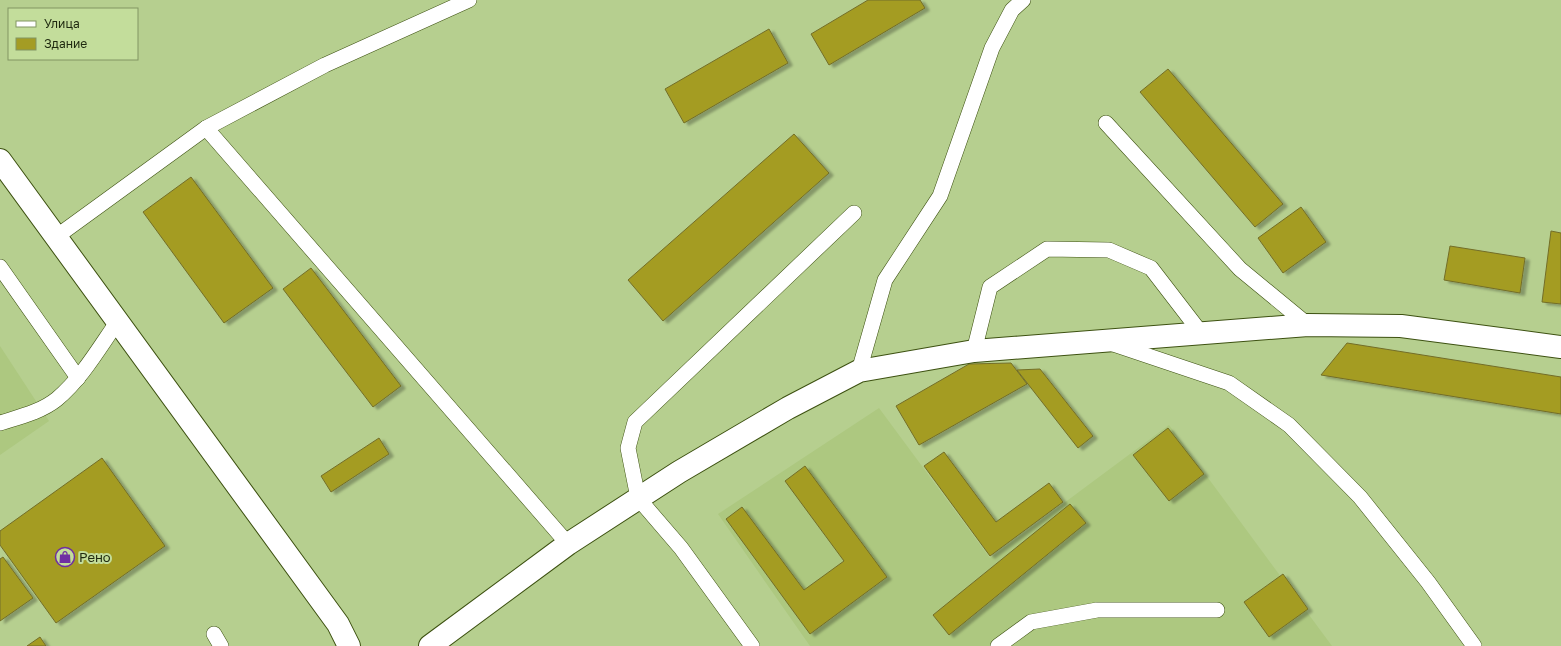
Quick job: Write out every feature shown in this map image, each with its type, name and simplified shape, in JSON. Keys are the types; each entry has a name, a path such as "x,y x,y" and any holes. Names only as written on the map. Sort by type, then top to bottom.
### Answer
{"street":[{"path":"0,160 338,624 349,646"},
{"path":"430,646 568,544 638,498 679,472 788,408 860,371 974,351 1308,325 1401,326 1561,348"}],"lane":[{"path":"56,237 206,128 325,66 469,0"},
{"path":"860,371 885,280 940,196 992,48 1012,10 1023,0"},
{"path":"1106,123 1240,269 1308,325"},
{"path":"206,128 568,544"},
{"path":"752,646 681,548 638,498 628,448 636,422 854,213"},
{"path":"974,351 990,287 1048,249 1109,250 1151,268 1201,333"},
{"path":"0,267 78,378"},
{"path":"0,423 40,409 56,400 78,378 118,321"},
{"path":"1104,341 1229,383 1289,425 1360,497 1428,582 1474,646"},
{"path":"998,646 1031,622 1097,610 1217,610"}],"shaded area":[{"path":"0,346 49,421 0,455"},
{"path":"879,408 990,558 1169,425 1332,646 810,646 718,514"}],"building":[{"path":"868,0 920,0 925,8 829,65 811,34"},
{"path":"769,29 788,63 684,123 665,89"},
{"path":"1168,69 1283,204 1255,227 1140,92"},
{"path":"794,134 829,173 663,321 628,280"},
{"path":"191,177 273,288 224,323 143,212"},
{"path":"1301,207 1326,242 1283,273 1258,238"},
{"path":"1551,231 1561,233 1561,304 1542,302"},
{"path":"1450,246 1525,258 1520,293 1444,280"},
{"path":"311,268 401,386 373,407 283,289"},
{"path":"1347,343 1561,377 1561,414 1321,375"},
{"path":"1011,363 1027,384 919,445 896,406 969,364"},
{"path":"1040,369 1093,436 1078,448 1017,370"},
{"path":"1168,428 1204,474 1169,501 1133,455"},
{"path":"379,438 389,454 331,492 321,476"},
{"path":"944,452 996,522 1049,483 1063,502 990,556 924,466"},
{"path":"102,458 165,546 56,623 0,545 0,531"},
{"path":"805,466 887,577 810,634 726,519 742,507 804,590 844,561 785,481"},
{"path":"1070,504 1086,523 949,635 933,615"},
{"path":"3,557 33,598 0,621 0,559"},
{"path":"1283,574 1308,609 1269,637 1244,602"},
{"path":"40,637 46,646 27,646"}],"place":[{"name":"Рено","path":"65,557"}]}
